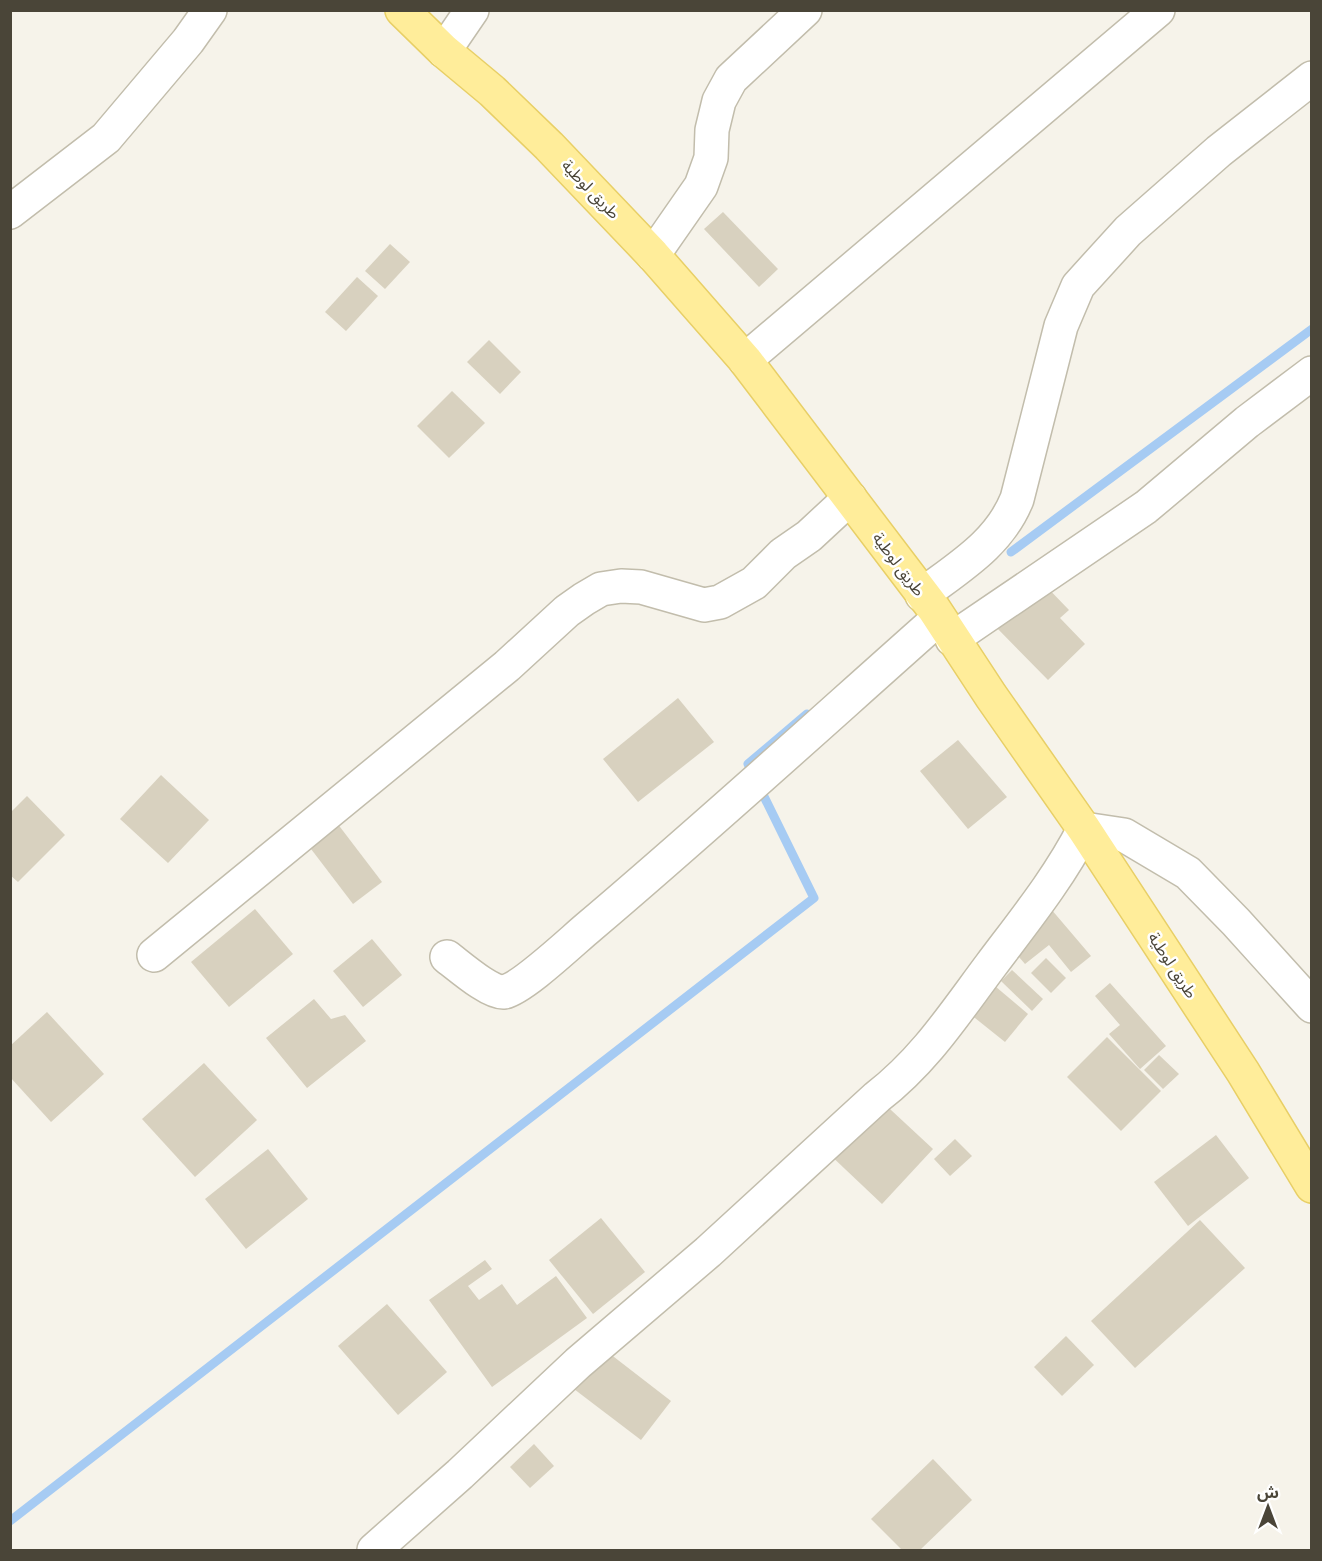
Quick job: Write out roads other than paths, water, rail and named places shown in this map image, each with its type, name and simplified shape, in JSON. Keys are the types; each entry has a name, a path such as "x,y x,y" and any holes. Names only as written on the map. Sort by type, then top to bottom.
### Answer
{"main road":[{"name":"طريق لوطية","path":"402,10 549,146 653,255 745,360 938,617 1084,829 1243,1072 1311,1186"}],"street":[{"path":"10,212 106,138 188,42 210,10"},
{"path":"444,51 472,10"},
{"path":"653,255 701,186 711,158 712,130 719,101 731,79 805,10"},
{"path":"745,360 1158,10"},
{"path":"447,957 491,990 501,993 511,990 605,913 938,617 1009,518 1017,500 1061,326 1078,286 1128,231 1219,151 1311,78"},
{"path":"938,617 1146,507 1247,422 1311,373"},
{"path":"154,955 507,666 567,611 584,599 601,590 621,586 640,587 704,605 720,602 754,583 783,554 809,536 850,498"},
{"path":"374,1551 578,1363 708,1252 877,1097 899,1080 934,1043 1068,860 1084,829 1124,835 1188,873 1236,922 1311,1006"}],"waterway":[{"path":"1011,552 1312,329"},
{"path":"10,1521 814,898 748,764 807,714"}]}
